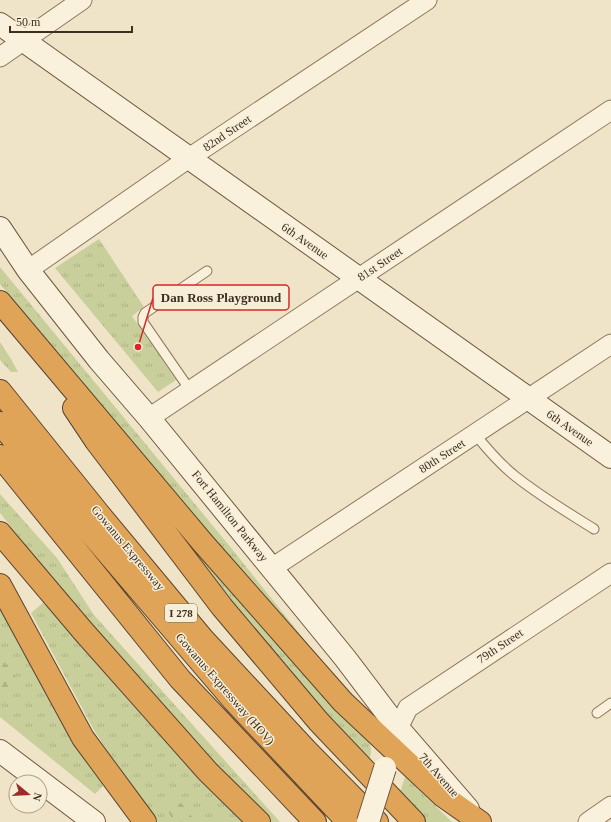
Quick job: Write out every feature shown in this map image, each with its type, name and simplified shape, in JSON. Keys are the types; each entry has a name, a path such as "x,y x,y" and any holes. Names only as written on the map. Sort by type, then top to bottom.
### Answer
{"highway":[{"path":"6,309 203,543 343,702 395,737 443,796 480,822"},
{"path":"6,309 96,441 222,607 319,722 414,822"},
{"name":"Gowanus Expressway","path":"0,391 94,508 203,639 307,751 378,822"},
{"name":"Gowanus Expressway (HOV)","path":"0,423 58,495 234,701 348,822"},
{"path":"0,456 180,679 315,822"},
{"path":"0,533 83,631 208,772 259,822"},
{"path":"0,585 84,738 146,822"}],"main road":[{"name":"6th Avenue","path":"0,24 611,457"},
{"name":"Fort Hamilton Parkway","path":"0,228 28,270 100,360 345,658 395,737"},
{"path":"368,822 395,737"},
{"path":"0,751 94,822"}],"street":[{"path":"0,57 82,0"},
{"name":"82nd Street","path":"28,270 189,158 428,0"},
{"name":"81st Street","path":"149,418 611,110"},
{"name":"80th Street","path":"272,568 611,344"},
{"name":"79th Street","path":"395,737 408,708 611,573"},
{"path":"588,822 611,806"}],"lane":[{"path":"190,390 144,322 143,317 145,313 207,271"},
{"path":"475,434 497,460 515,476 594,529"},
{"path":"597,712 611,703"}],"green space":[{"path":"99,239 144,307 132,316 176,380 158,392 55,268"},
{"path":"0,267 232,549 323,663 321,665 261,599 0,284"},
{"path":"0,342 18,372 11,372 0,360"},
{"path":"141,478 235,595 369,742 371,751 368,766 268,657 136,483"},
{"path":"0,494 57,558 94,615 280,822 270,822 219,771 62,591 0,513"},
{"path":"45,601 106,675 146,720 194,772 244,822 158,822 135,794 94,730 31,613"},
{"path":"0,604 103,786 95,794 0,717"},
{"path":"0,657 1,658 24,687 0,693"},
{"path":"405,777 452,822 421,822 398,798"},
{"path":"169,799 182,804 196,822 174,822 166,808"}],"place":[{"name":"Dan Ross Playground","path":"138,347"}]}
